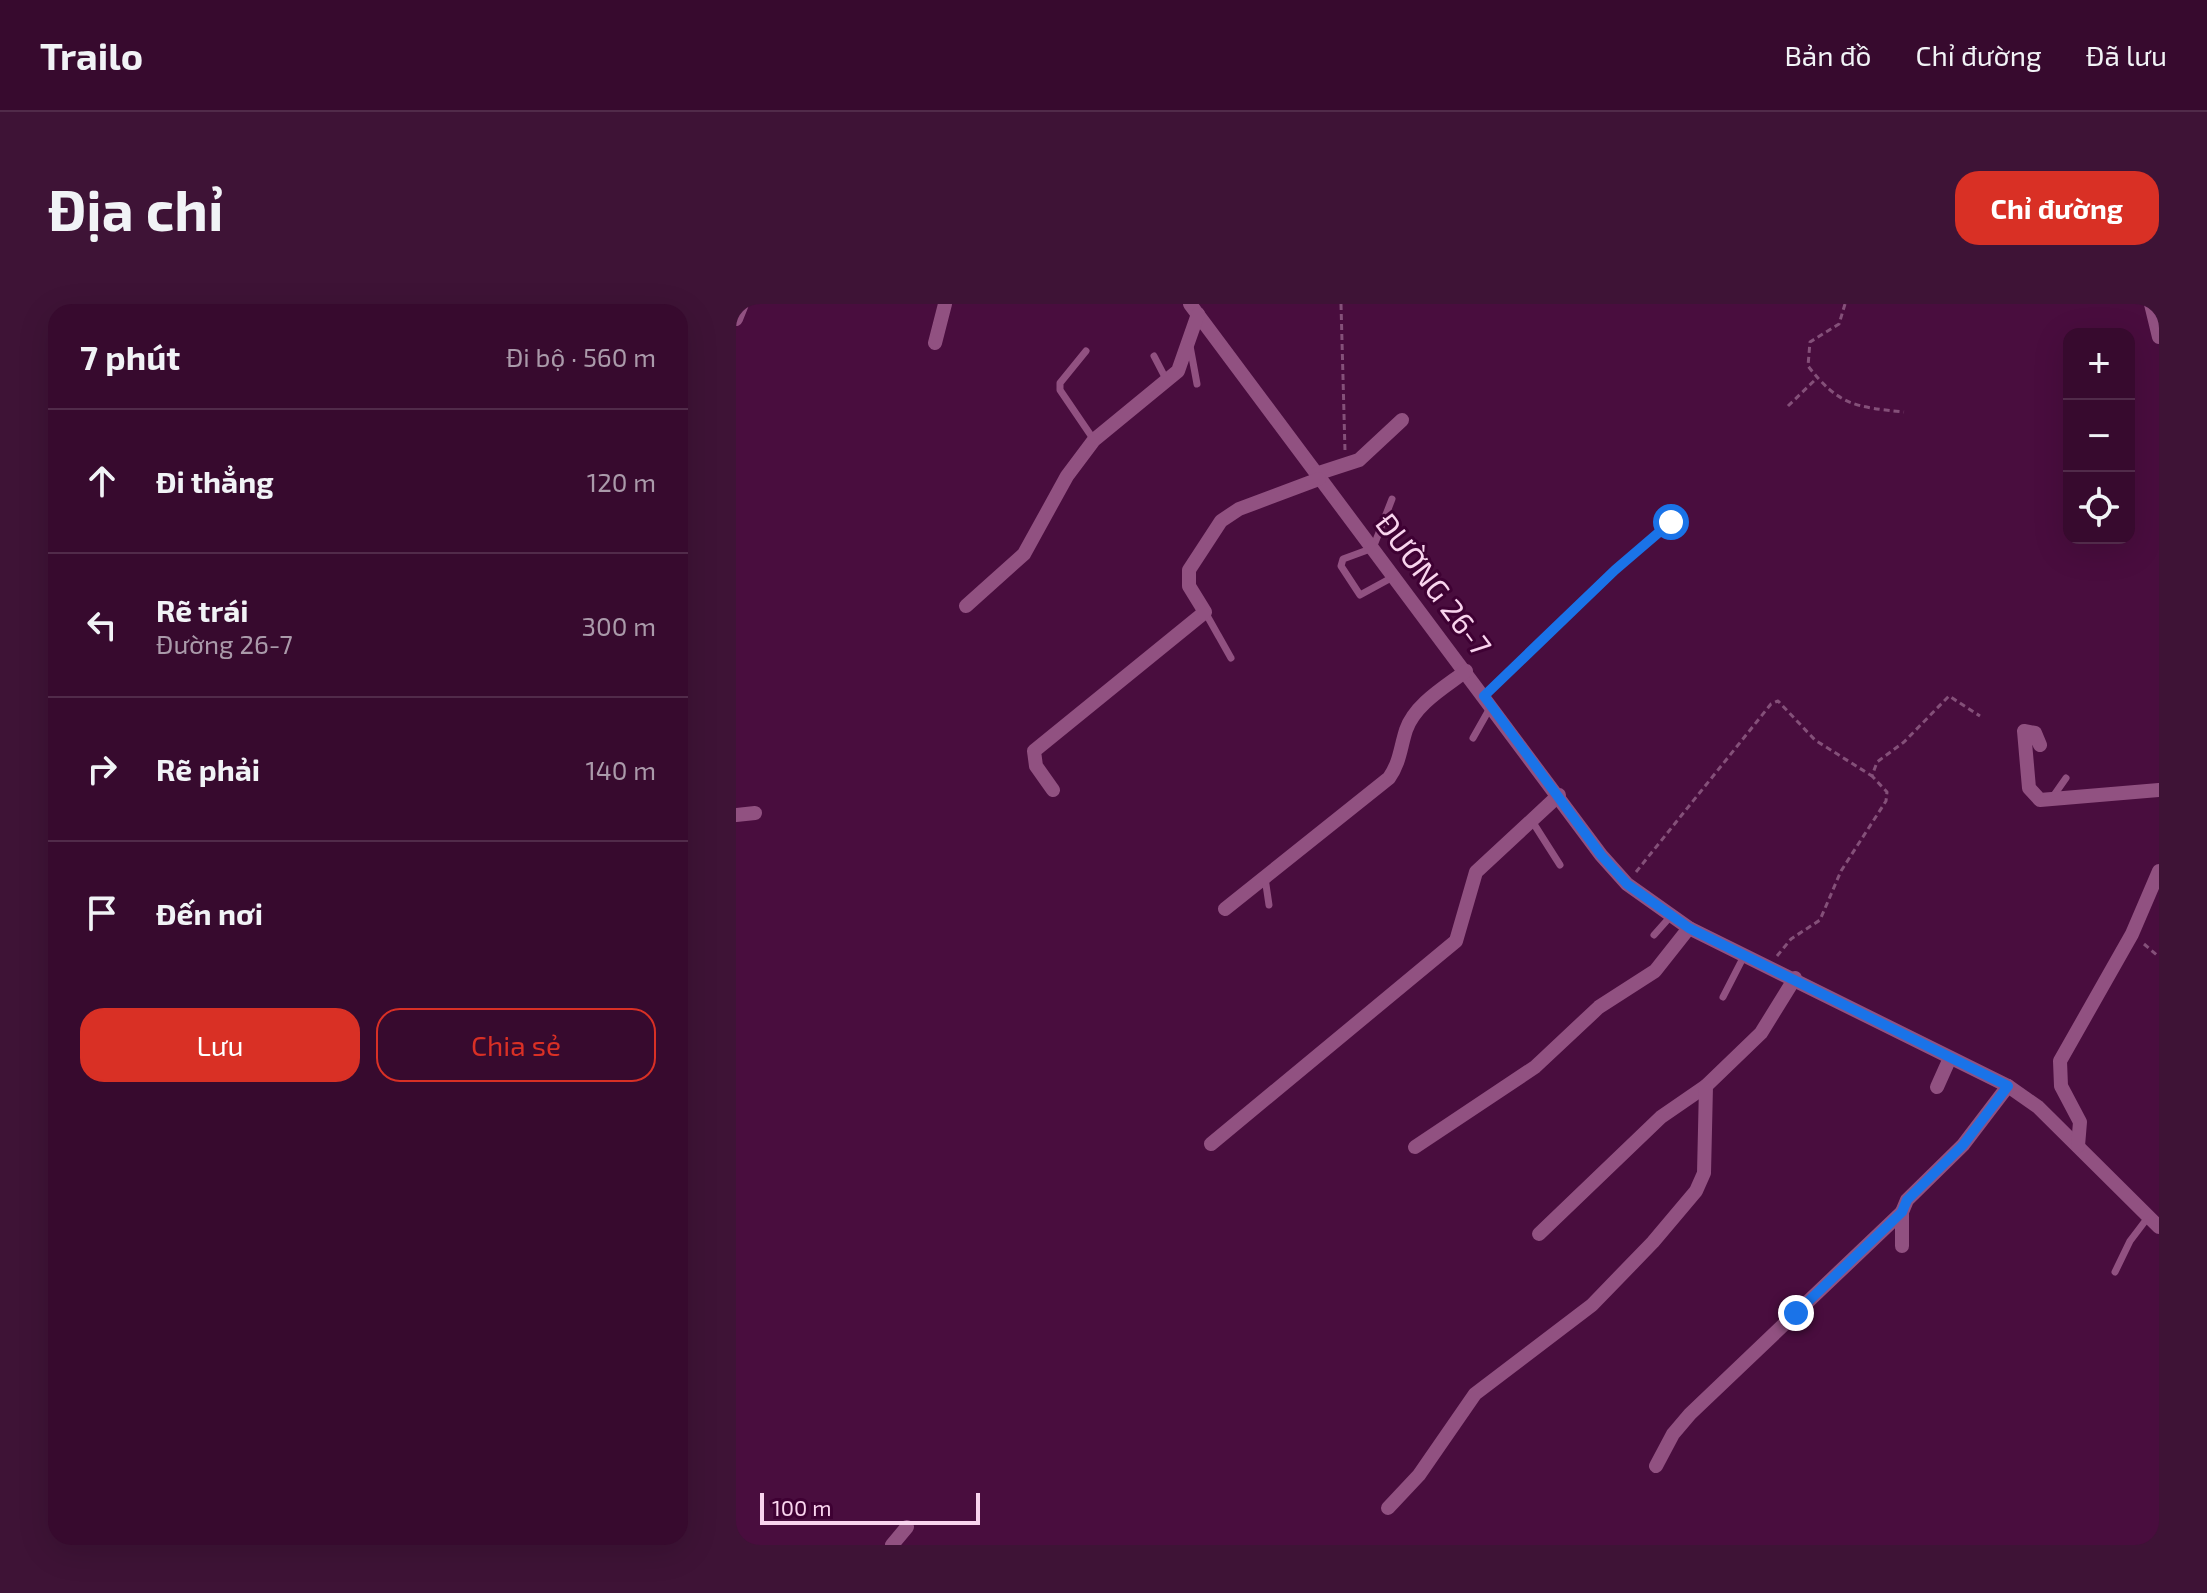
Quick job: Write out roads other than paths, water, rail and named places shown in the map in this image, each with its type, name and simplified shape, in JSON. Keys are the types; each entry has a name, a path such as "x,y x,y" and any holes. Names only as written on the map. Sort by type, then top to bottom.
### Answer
{"street":[{"path":"736,319 742,304"},
{"path":"935,343 945,304"},
{"path":"2151,304 2159,337"},
{"path":"966,606 1024,554 1067,476 1094,440 1168,383 1185,359 1194,309"},
{"name":"ĐƯỜNG 26-7","path":"1194,309 1601,855 1627,884 1689,928 2008,1086 2038,1107 2154,1222"},
{"path":"1053,790 1036,766 1034,751 1205,612 1189,586 1189,570 1221,521 1239,509 1346,466 1369,453 1402,420"},
{"path":"1225,909 1389,778 1399,764 1407,729 1415,715 1432,697 1466,671"},
{"path":"2040,745 2035,733 2024,731 2029,788 2034,797 2050,800 2159,790"},
{"path":"1211,1144 1456,941 1476,872 1559,795"},
{"path":"736,815 755,813"},
{"path":"2078,1146 2080,1122 2061,1086 2060,1061 2132,934 2159,871"},
{"path":"1415,1147 1535,1067 1599,1007 1655,971 1689,928"},
{"path":"1539,1234 1661,1117 1706,1086 1754,1042 1795,978"},
{"path":"1937,1087 1950,1058"},
{"path":"1388,1508 1419,1475 1475,1394 1592,1305 1653,1242 1696,1191 1704,1173 1706,1086"},
{"path":"1902,1246 1902,1212 1907,1200 1963,1145 2008,1086"},
{"path":"1656,1466 1673,1434 1690,1414 1902,1212"},
{"path":"892,1545 907,1527"}],"lane":[{"path":"1189,344 1197,384"},
{"path":"1086,351 1060,383 1060,390 1094,440"},
{"path":"1154,356 1168,383"},
{"path":"1392,499 1373,548 1343,559 1341,566 1360,595 1395,576"},
{"path":"1473,738 1488,702 1615,570 1671,522"},
{"path":"1205,612 1231,658"},
{"path":"2050,800 2066,778"},
{"path":"1531,820 1560,865"},
{"path":"1265,878 1269,905"},
{"path":"1654,935 1670,917"},
{"path":"1723,997 1745,954"},
{"path":"2115,1272 2130,1241 2154,1222"}]}
